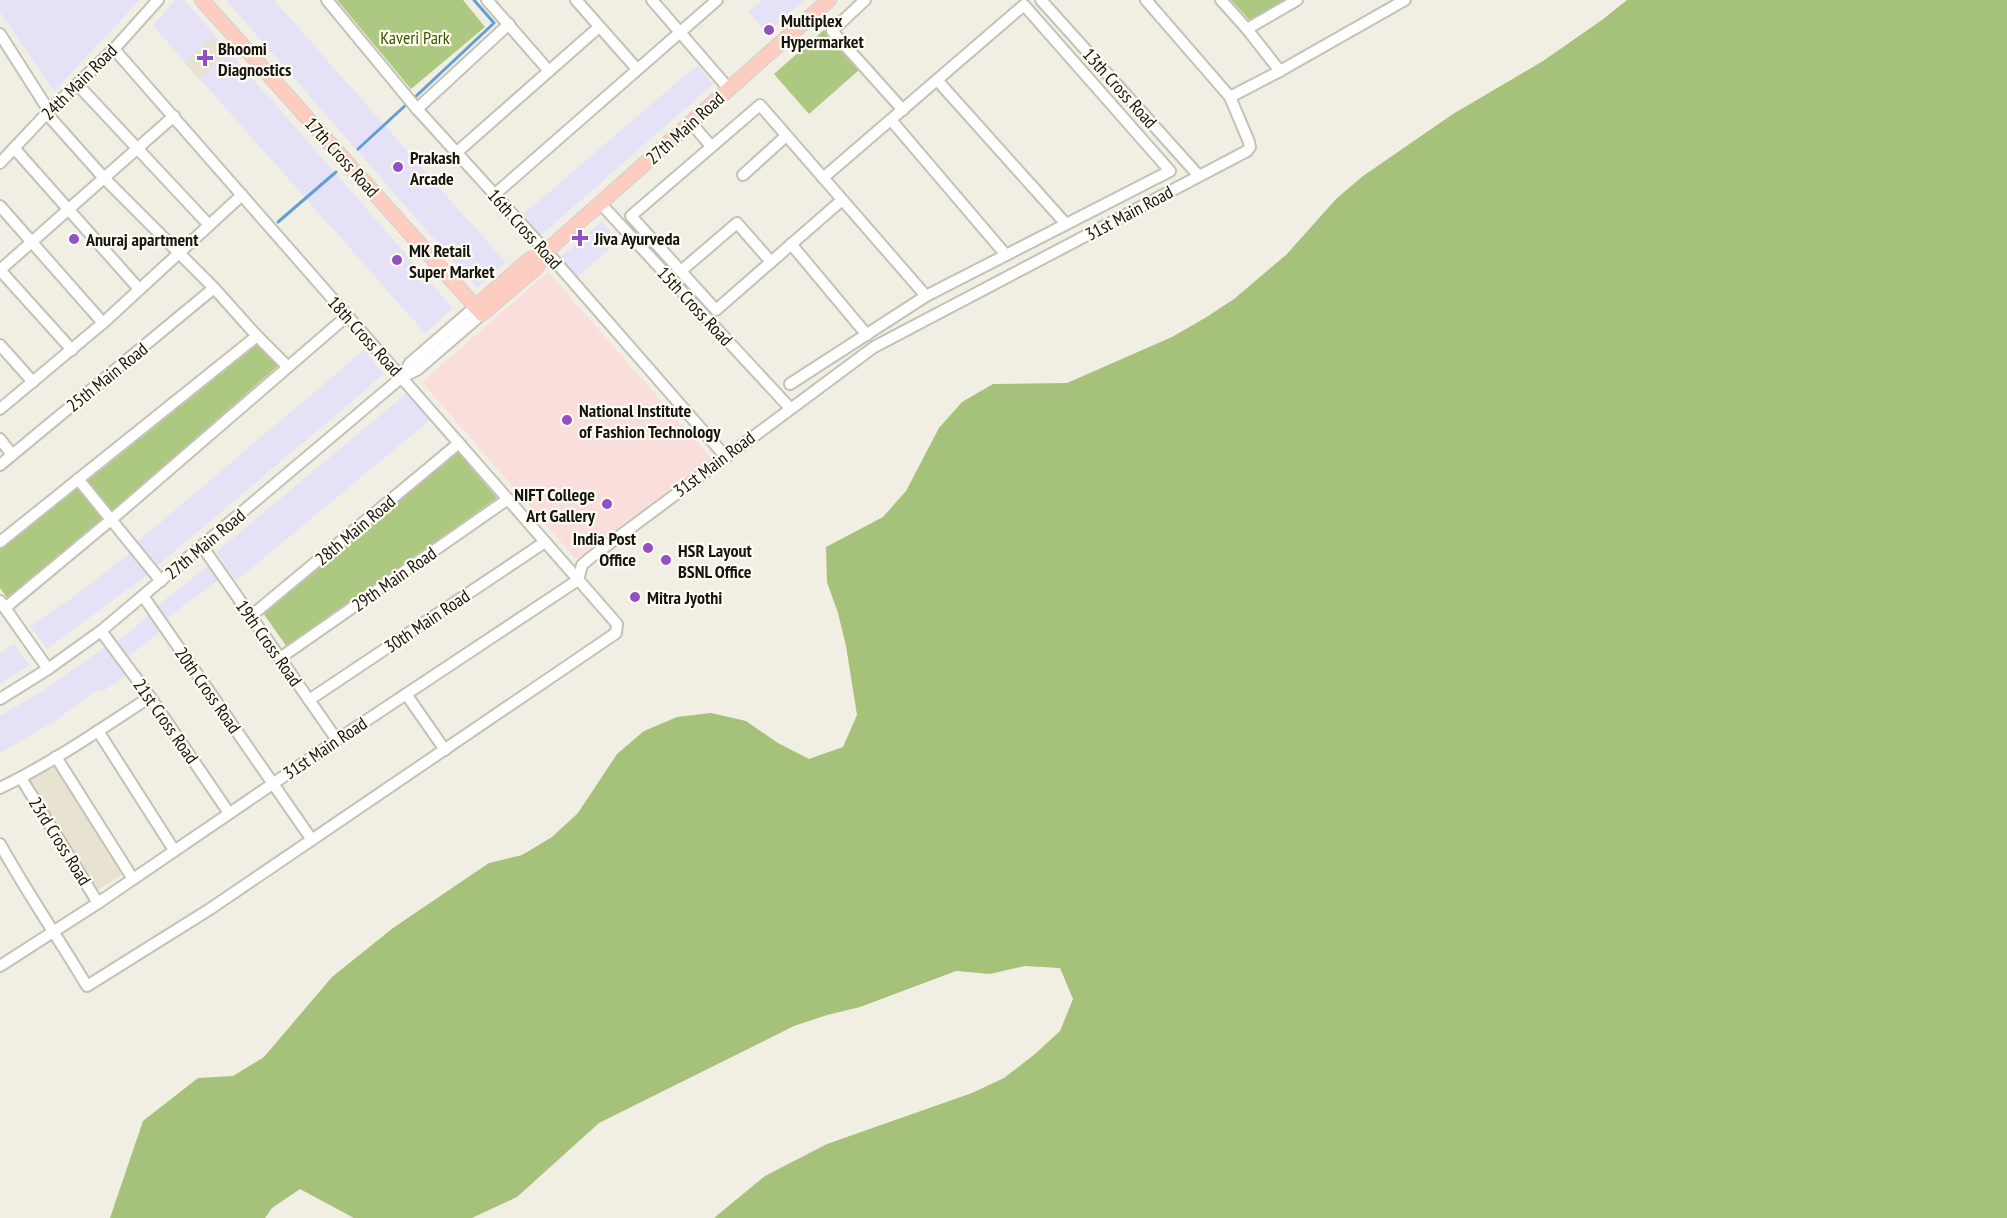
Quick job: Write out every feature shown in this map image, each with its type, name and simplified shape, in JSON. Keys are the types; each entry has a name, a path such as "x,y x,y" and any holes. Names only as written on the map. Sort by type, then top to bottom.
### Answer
{"main road":[{"name":"17th Cross Road","path":"202,0 478,311"},
{"name":"27th Main Road","path":"478,311 530,259 544,253 829,0"}],"street":[{"name":"24th Main Road","path":"1,160 114,49 158,0"},
{"name":"16th Cross Road","path":"327,0 413,104 725,456"},
{"path":"487,0 549,70"},
{"path":"576,0 637,69"},
{"path":"652,0 729,89"},
{"path":"494,195 717,0"},
{"path":"865,0 832,31 903,110"},
{"name":"13th Cross Road","path":"1041,0 1199,176"},
{"path":"1146,0 1230,97 1405,0"},
{"path":"1221,0 1280,71"},
{"path":"1247,29 1297,0"},
{"path":"790,384 926,296 1170,171 1025,2 823,178"},
{"path":"413,104 508,24"},
{"path":"456,153 599,27"},
{"path":"0,34 48,112 104,178 179,252 288,367"},
{"name":"18th Cross Road","path":"114,49 616,624 616,633 607,640 445,750"},
{"path":"937,80 1066,224"},
{"path":"77,84 209,225"},
{"name":"31st Main Road","path":"0,966 55,932 273,783 578,580 582,565 590,558 874,347 1247,151 1250,147 1230,97"},
{"path":"842,200 716,310 631,216 760,105 926,296"},
{"path":"72,350 0,270 174,116"},
{"path":"891,120 1006,255"},
{"path":"691,123 711,146"},
{"path":"743,175 786,136"},
{"path":"14,148 139,289"},
{"path":"0,409 103,323 242,195"},
{"name":"15th Cross Road","path":"600,203 790,408"},
{"path":"0,206 103,323"},
{"path":"681,271 737,223 771,262"},
{"path":"791,244 867,335"},
{"name":"25th Main Road","path":"0,465 214,288"},
{"name":"27th Main Road","path":"0,699 48,669 143,597 402,377 417,370 478,311"},
{"path":"48,669 2,605 112,519 347,316"},
{"path":"0,542 257,336"},
{"path":"0,345 33,382"},
{"path":"0,439 12,455"},
{"name":"28th Main Road","path":"251,616 459,443"},
{"path":"78,479 161,581"},
{"name":"29th Main Road","path":"280,658 508,499"},
{"name":"30th Main Road","path":"309,700 546,542"},
{"name":"19th Cross Road","path":"202,546 337,740"},
{"name":"20th Cross Road","path":"143,597 312,840"},
{"name":"21st Cross Road","path":"101,631 150,697 229,813"},
{"path":"0,844 87,986 210,909 445,750 406,694"},
{"path":"0,788 56,757 150,697"},
{"path":"98,731 174,850"},
{"path":"56,757 133,879"},
{"name":"23rd Cross Road","path":"21,778 98,903"}],"shaded area":[{"path":"0,0 140,0 54,91 0,12"},
{"path":"175,0 184,0 453,308 425,333 153,26"},
{"path":"226,0 274,0 506,263 477,288"},
{"path":"762,0 804,0 767,33 748,12"},
{"name":"Bhoomi Diagnostics","path":"212,38 226,55 199,79 184,62"},
{"path":"697,65 713,84 540,236 521,216"},
{"path":"602,221 619,241 575,279 558,260"},
{"name":"National Institute of Fashion Technology","path":"548,272 711,458 576,559 422,382"},
{"path":"364,350 384,374 156,567 136,543"},
{"path":"407,393 430,420 236,581 216,552"},
{"path":"131,552 147,575 47,649 30,626 76,595"},
{"path":"208,566 218,580 167,618 157,606"},
{"path":"149,615 160,631 127,658 116,643"},
{"path":"14,644 29,665 0,684 0,653"},
{"path":"105,647 126,675 102,692 99,689 55,721 0,753 0,716 41,692"},
{"path":"55,761 125,873 96,891 26,779"}],"green space":[{"name":"Kaveri Park","path":"337,0 463,0 485,27 411,89"},
{"path":"1231,0 1287,0 1250,21"},
{"path":"1627,0 2007,0 2007,1218 714,1218 765,1176 827,1144 972,1093 1004,1078 1035,1054 1060,1031 1073,999 1060,968 1025,966 990,974 956,971 860,1007 794,1026 599,1123 517,1197 472,1218 354,1218 300,1189 272,1208 265,1218 110,1218 143,1121 198,1078 233,1076 264,1057 332,977 393,928 489,863 522,855 552,837 578,813 617,754 644,731 677,717 711,713 746,721 778,743 809,759 843,747 857,715 846,646 827,582 826,547 883,517 906,491 939,428 962,402 993,384 1067,383 1172,337 1205,318 1234,299 1287,254 1336,199 1363,176 1453,114 1543,61"},
{"path":"824,30 859,70 809,114 774,74"},
{"path":"258,344 280,364 112,511 87,481"},
{"path":"458,452 497,498 287,647 263,613"},
{"path":"78,486 105,520 8,599 0,588 0,548"}],"waterway":[{"path":"413,99 494,23 474,0"},
{"path":"358,149 408,103"},
{"path":"278,222 336,172"}],"place":[{"name":"Multiplex Hypermarket","path":"769,30"},
{"name":"Bhoomi Diagnostics","path":"205,58"},
{"name":"Prakash Arcade","path":"398,167"},
{"name":"Jiva Ayurveda","path":"580,238"},
{"name":"Anuraj apartment","path":"74,239"},
{"name":"MK Retail Super Market","path":"397,260"},
{"name":"National Institute of Fashion Technology","path":"567,420"},
{"name":"NIFT College Art Gallery","path":"607,504"},
{"name":"India Post Office","path":"648,548"},
{"name":"HSR Layout BSNL Office","path":"666,560"},
{"name":"Mitra Jyothi","path":"635,597"}]}
